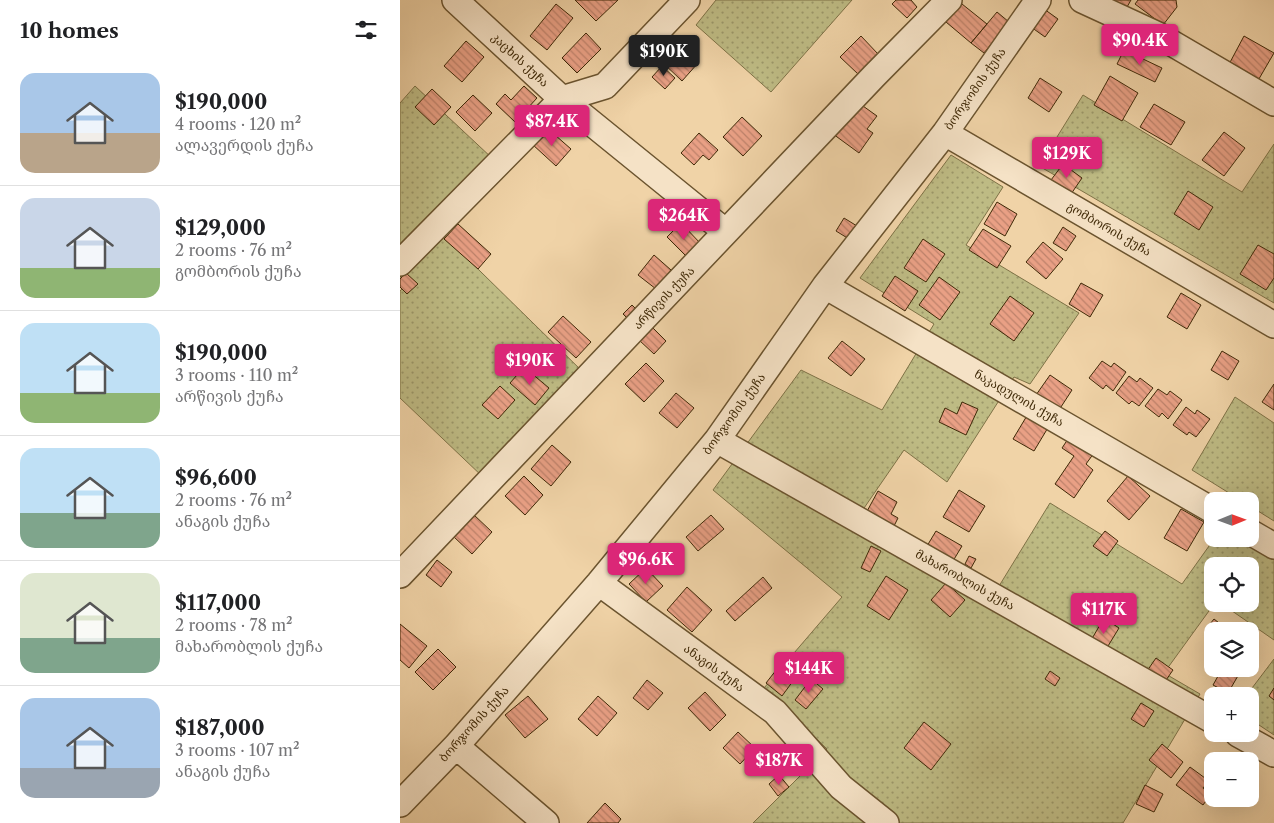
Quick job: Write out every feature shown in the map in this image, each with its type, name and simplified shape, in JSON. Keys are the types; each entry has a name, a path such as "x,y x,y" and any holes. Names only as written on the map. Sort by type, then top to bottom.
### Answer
{"street":[{"name":"კაცხის ქუჩა","path":"455,0 562,99 726,232"},
{"path":"400,263 562,99 605,86 687,0"},
{"name":"არწივის ქუჩა","path":"400,575 874,76 949,0"},
{"name":"ბორჯომის ქუჩა","path":"400,804 456,746 599,583 717,440 825,286 944,132 1038,0"},
{"path":"1082,0 1158,35 1274,104"},
{"name":"გომბორის ქუჩა","path":"944,132 1274,326"},
{"name":"ნაკადულის ქუჩა","path":"825,286 1204,505"},
{"name":"მახარობლის ქუჩა","path":"717,440 1204,715"},
{"path":"1259,537 1274,546"},
{"name":"ანაგის ქუჩა","path":"599,583 775,712 841,788 886,823"},
{"path":"1252,742 1274,754"},
{"path":"456,746 546,823"}],"shaded area":[{"path":"716,0 852,0 771,92 696,25"},
{"path":"415,86 493,159 429,221 584,373 484,478 400,398 400,291 406,285 400,279 400,103"},
{"path":"1083,95 1242,192 1274,144 1274,303 1039,166"},
{"path":"951,155 1003,187 966,245 1079,313 1030,384 1014,377 947,482 904,450 851,527 988,604 1050,503 1182,584 1208,548 1258,548 1274,557 1274,640 1259,630 1259,622 1248,622 1234,612 1259,612 1259,557 1204,557 1204,612 1208,612 1164,673 1200,694 1123,823 753,823 827,749 764,688 842,597 713,490 801,370 882,410 934,324 860,278"},
{"path":"1235,397 1274,423 1274,521 1259,512 1259,492 1227,492 1192,470"},
{"path":"1274,659 1274,735 1259,725 1259,687 1253,687"}],"building":[{"path":"575,0 618,0 596,21"},
{"path":"896,0 911,0 917,7 907,18 892,4"},
{"path":"957,0 987,24 971,43 940,17"},
{"path":"1098,0 1131,0 1123,14"},
{"path":"1138,0 1176,0 1177,7 1163,25 1135,4"},
{"path":"556,4 573,18 547,50 530,36"},
{"path":"1044,9 1058,19 1045,37 1031,27"},
{"path":"997,12 1009,22 984,53 971,43"},
{"path":"586,33 601,49 577,73 562,58"},
{"path":"861,36 878,54 858,74 840,57"},
{"path":"1244,36 1274,53 1256,84 1227,68"},
{"path":"466,41 484,57 462,82 444,66"},
{"path":"677,42 698,63 682,81 660,60"},
{"path":"1124,50 1162,68 1155,82 1117,64"},
{"path":"662,66 675,78 665,89 652,77"},
{"path":"1110,76 1138,93 1122,121 1094,105"},
{"path":"1040,78 1062,92 1049,112 1028,98"},
{"path":"524,86 537,98 515,122 496,104 505,94 511,100"},
{"path":"432,89 451,107 434,125 415,107"},
{"path":"473,95 492,113 475,131 456,112"},
{"path":"856,101 877,116 867,129 873,133 859,153 833,134"},
{"path":"1154,104 1185,122 1171,145 1140,127"},
{"path":"742,117 762,136 743,156 723,137"},
{"path":"547,128 571,149 556,166 532,144"},
{"path":"1224,132 1245,148 1224,176 1202,160"},
{"path":"699,133 718,150 709,160 703,155 694,165 681,153"},
{"path":"1063,164 1082,178 1071,194 1051,180"},
{"path":"1188,191 1213,207 1199,230 1174,214"},
{"path":"997,202 1017,214 1005,236 984,224"},
{"path":"844,218 857,226 849,239 836,231"},
{"path":"681,223 702,245 688,258 667,237"},
{"path":"458,224 491,254 478,269 444,239"},
{"path":"1063,227 1076,236 1066,251 1053,243"},
{"path":"983,229 1011,246 997,268 969,250"},
{"path":"923,239 945,254 926,282 904,268"},
{"path":"1043,242 1063,259 1046,279 1026,262"},
{"path":"1258,245 1274,254 1274,278 1266,290 1240,274"},
{"path":"654,255 671,270 656,289 638,275"},
{"path":"406,273 418,284 407,294 400,287 400,279"},
{"path":"895,276 918,291 905,311 882,296"},
{"path":"939,277 960,292 940,320 919,305"},
{"path":"1081,283 1103,295 1090,317 1069,304"},
{"path":"1181,293 1201,305 1187,329 1167,317"},
{"path":"1010,296 1034,313 1014,341 990,324"},
{"path":"632,305 642,315 633,324 623,314"},
{"path":"563,316 591,342 576,358 548,332"},
{"path":"652,327 666,341 654,354 639,340"},
{"path":"842,341 865,359 851,376 828,358"},
{"path":"1222,351 1239,361 1228,380 1211,370"},
{"path":"1102,361 1111,367 1114,363 1126,372 1113,391 1106,385 1103,389 1089,378"},
{"path":"646,363 664,381 644,402 625,384"},
{"path":"524,367 549,388 535,405 510,383"},
{"path":"1050,375 1072,390 1059,410 1036,395"},
{"path":"1129,376 1137,382 1140,378 1153,388 1139,406 1132,401 1129,404 1116,393"},
{"path":"1274,384 1274,410 1262,402"},
{"path":"500,386 515,400 498,419 482,405"},
{"path":"1158,389 1167,395 1170,391 1182,400 1168,419 1162,413 1159,417 1145,406"},
{"path":"676,393 694,408 677,428 659,413"},
{"path":"962,402 978,409 966,435 939,422 945,408 957,414"},
{"path":"1186,407 1195,414 1197,410 1210,419 1196,437 1189,432 1187,435 1173,425"},
{"path":"1028,414 1049,426 1034,451 1013,439"},
{"path":"1070,436 1094,453 1086,464 1093,470 1074,498 1055,484 1074,456 1062,448"},
{"path":"552,445 571,462 551,486 531,469"},
{"path":"524,476 543,495 525,515 505,496"},
{"path":"1128,476 1150,496 1129,520 1107,501"},
{"path":"959,490 985,506 969,532 943,517"},
{"path":"878,491 897,502 891,514 898,518 892,530 865,515"},
{"path":"1181,509 1204,522 1187,551 1164,538"},
{"path":"473,514 492,532 472,554 453,536"},
{"path":"711,515 724,529 698,551 686,537"},
{"path":"936,531 962,546 950,566 924,551"},
{"path":"1105,531 1118,541 1107,556 1093,546"},
{"path":"871,546 881,551 870,572 861,568"},
{"path":"969,556 976,559 971,568 965,564"},
{"path":"437,560 452,572 441,587 426,575"},
{"path":"646,568 663,586 646,602 629,584"},
{"path":"886,576 908,590 889,620 867,606"},
{"path":"763,577 772,588 735,621 726,611"},
{"path":"946,583 965,600 950,617 931,600"},
{"path":"687,587 712,610 692,632 667,610"},
{"path":"1104,618 1119,628 1105,651 1090,642"},
{"path":"400,624 427,646 409,668 400,660"},
{"path":"438,649 456,667 433,690 415,672"},
{"path":"1156,658 1173,670 1164,683 1147,671"},
{"path":"777,669 793,681 782,696 766,683"},
{"path":"1050,671 1060,678 1055,686 1045,679"},
{"path":"1218,677 1237,677 1231,687 1217,687 1213,685"},
{"path":"811,679 823,689 806,709 795,700"},
{"path":"647,680 663,693 648,710 633,698"},
{"path":"1274,688 1274,700 1269,696"},
{"path":"705,692 726,715 710,731 688,708"},
{"path":"528,696 548,719 525,738 505,715"},
{"path":"598,696 617,713 597,736 578,719"},
{"path":"1141,703 1154,711 1144,727 1131,719"},
{"path":"924,722 951,744 931,770 904,748"},
{"path":"738,732 755,748 740,764 723,748"},
{"path":"1162,744 1183,762 1171,778 1149,760"},
{"path":"1190,767 1204,777 1204,804 1203,805 1176,785"},
{"path":"779,775 789,787 778,796 769,784"},
{"path":"1145,785 1163,794 1154,812 1136,804"},
{"path":"605,803 621,819 618,823 587,823"}]}
